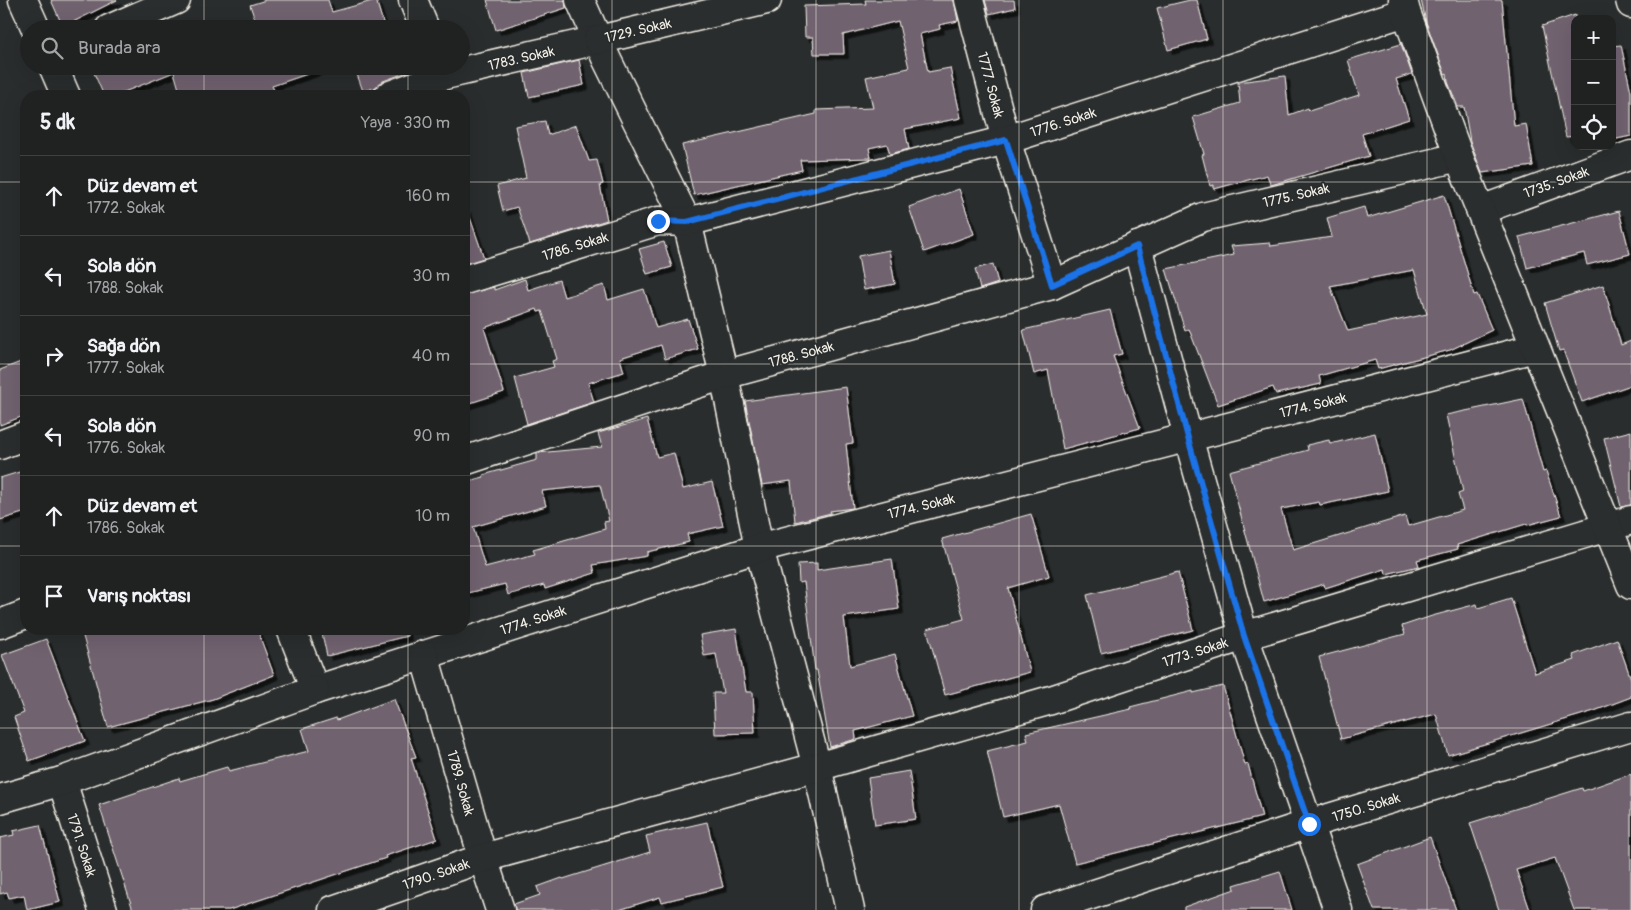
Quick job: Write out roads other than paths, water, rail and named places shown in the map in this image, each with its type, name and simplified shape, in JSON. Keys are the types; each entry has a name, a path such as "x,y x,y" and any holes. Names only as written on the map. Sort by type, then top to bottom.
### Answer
{"street":[{"path":"23,0 32,20"},
{"path":"130,20 176,0"},
{"path":"413,0 421,20"},
{"path":"580,0 687,222 724,375 758,548 817,767 850,910"},
{"name":"1729. Sokak","path":"598,40 767,0"},
{"name":"1777. Sokak","path":"968,0 1006,140 1052,285"},
{"path":"1630,0 1631,4"},
{"path":"1405,6 1460,157 1535,348 1619,524 1631,585"},
{"name":"1776. Sokak","path":"687,222 1006,140 1405,6"},
{"name":"1783. Sokak","path":"470,66 598,40"},
{"path":"57,75 63,90"},
{"name":"1783. Sokak","path":"401,90 434,75"},
{"name":"1735. Sokak","path":"1481,210 1631,155"},
{"name":"1775. Sokak","path":"1137,246 1204,217 1460,157"},
{"name":"1786. Sokak","path":"470,278 658,221 687,222"},
{"path":"1137,246 1188,438 1244,636 1338,910"},
{"name":"1788. Sokak","path":"470,459 724,375 1052,285 1137,246"},
{"name":"1774. Sokak","path":"0,799 62,781 315,690 758,548 1535,348"},
{"path":"0,445 20,437"},
{"name":"1773. Sokak","path":"483,858 817,767 1051,700 1244,636 1619,524"},
{"path":"0,624 20,616"},
{"path":"293,635 315,690"},
{"name":"1789. Sokak","path":"424,655 500,910"},
{"name":"1750. Sokak","path":"1046,910 1111,900 1309,824 1631,726"},
{"name":"1791. Sokak","path":"62,781 103,910"},
{"name":"1790. Sokak","path":"333,910 483,858"}]}
